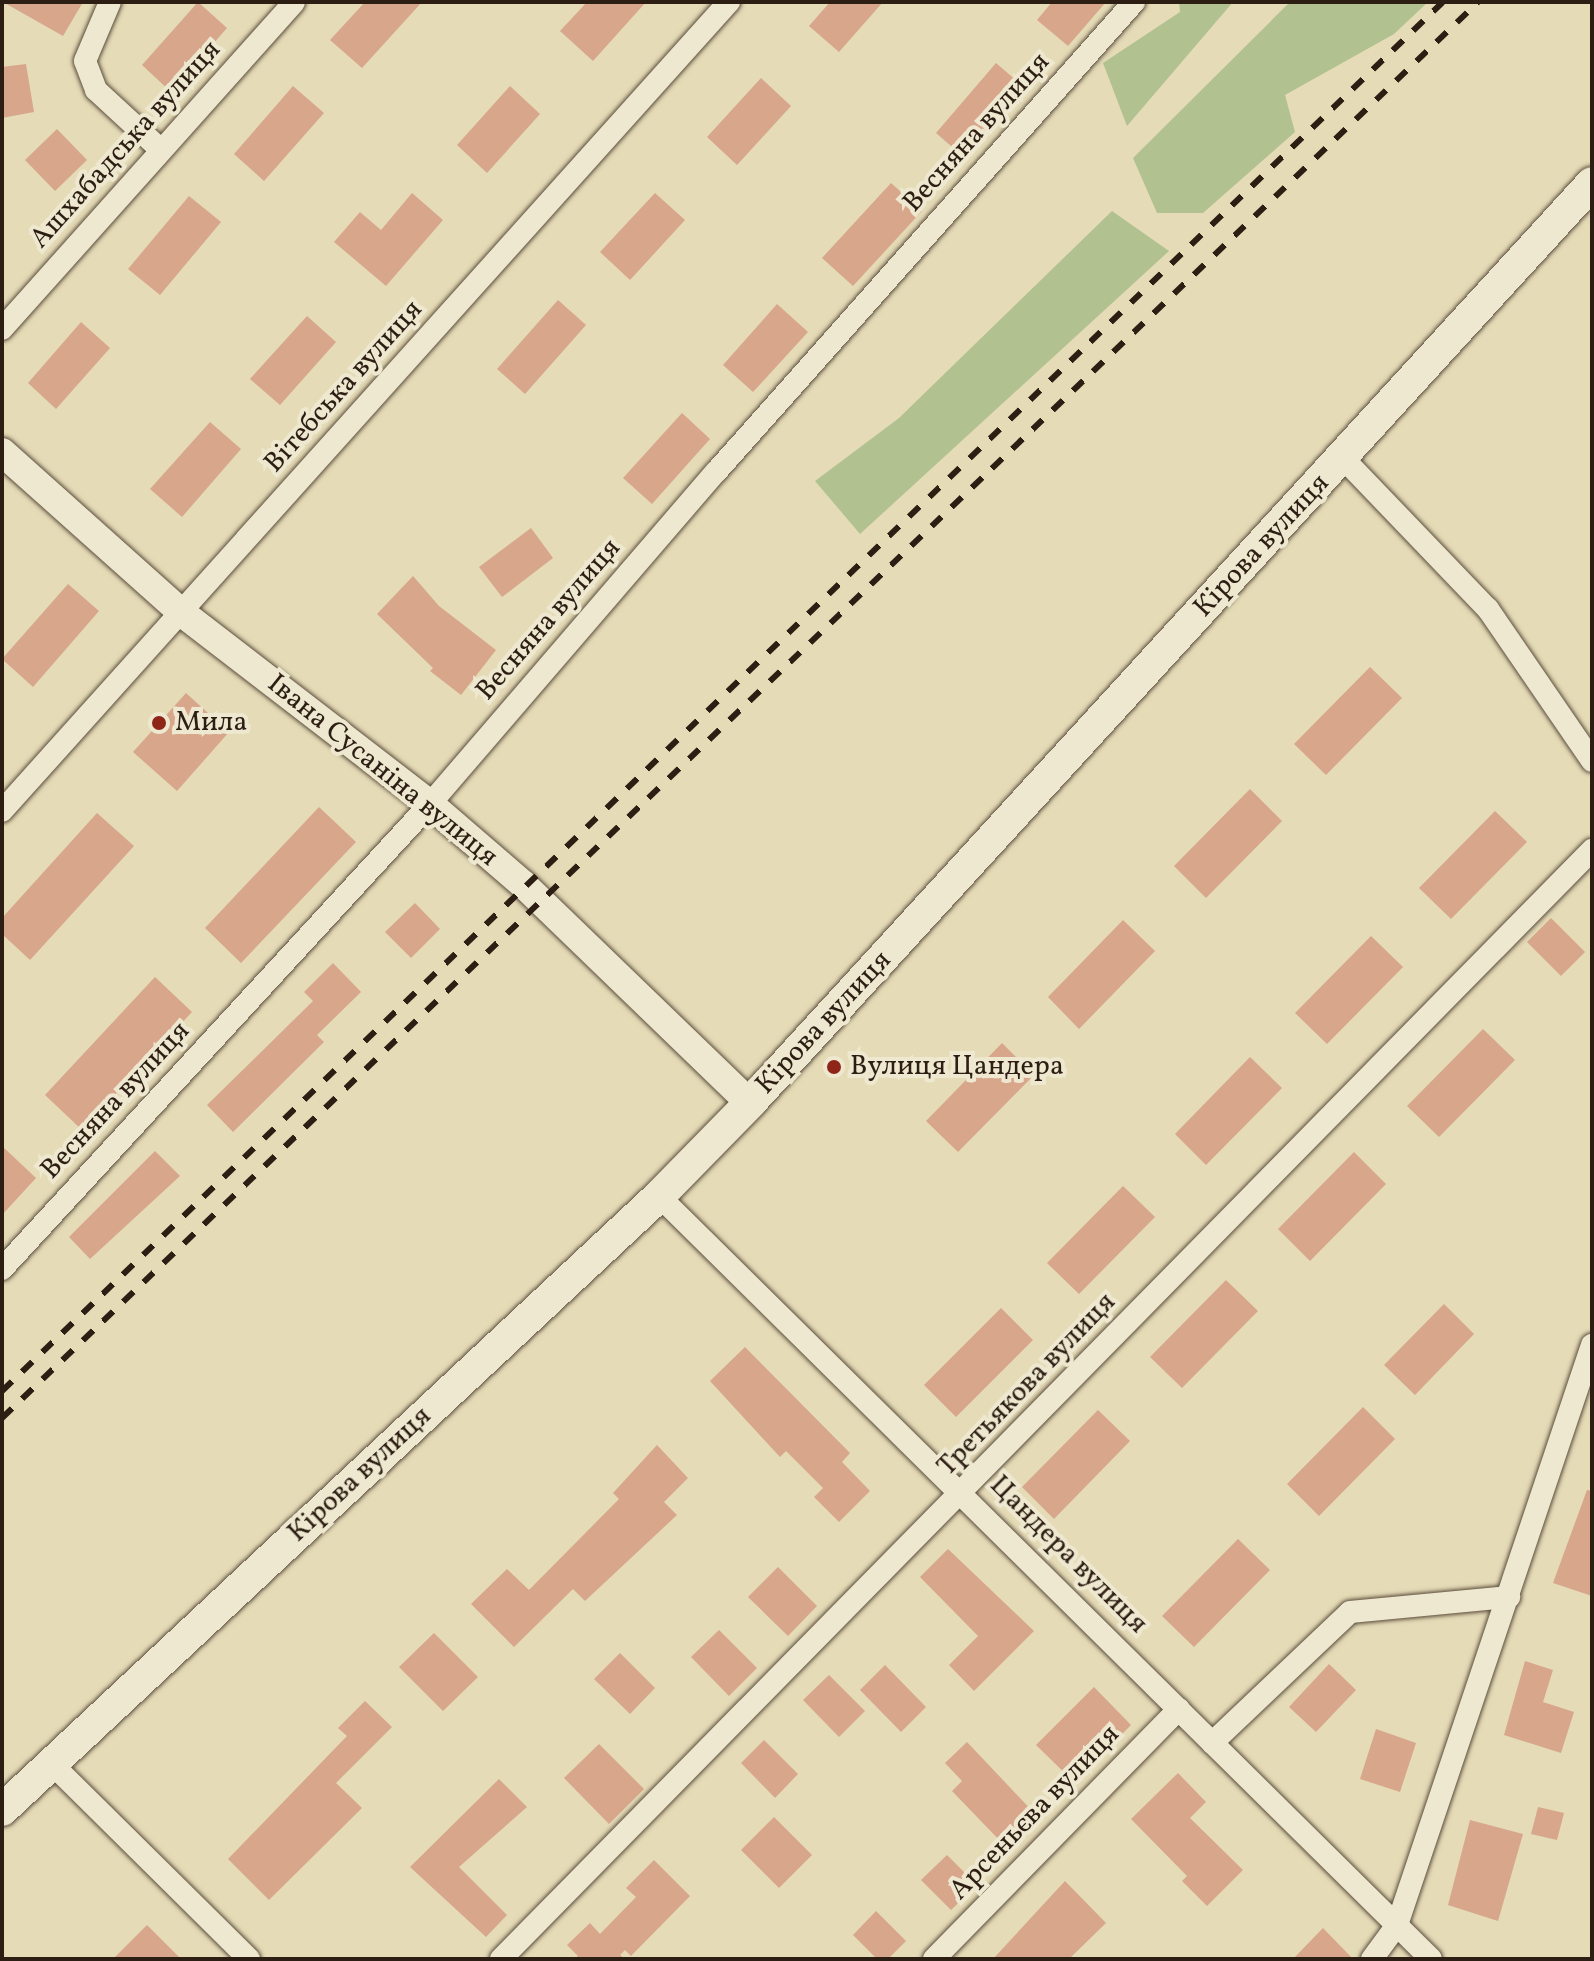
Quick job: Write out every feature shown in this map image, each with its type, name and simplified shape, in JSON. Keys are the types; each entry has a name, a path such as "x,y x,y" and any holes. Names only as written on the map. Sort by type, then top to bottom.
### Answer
{"main road":[{"name":"Кірова вулиця","path":"2,1810 659,1196 750,1103 1592,183"}],"street":[{"path":"110,2 85,61 96,90 161,150"},
{"name":"Ашхабадська вулиця","path":"2,329 294,2"},
{"name":"Вітебська вулиця","path":"2,811 729,2"},
{"name":"Весняна вулиця","path":"2,1269 430,804 716,472 1134,2"},
{"name":"Івана Сусаніна вулиця","path":"2,452 182,613 430,804 524,885 750,1103"},
{"path":"1343,458 1488,609 1592,761"},
{"name":"Третьякова вулиця","path":"501,1959 1592,850"},
{"name":"Цандера вулиця","path":"659,1196 963,1492 1431,1959"},
{"path":"1372,1959 1397,1925 1592,1345"},
{"path":"1212,1743 1350,1612 1509,1597"},
{"name":"Арсеньєва вулиця","path":"934,1959 1179,1709"},
{"path":"52,1764 249,1959"}],"green space":[{"path":"1179,2 1233,2 1127,126 1103,63 1180,12"},
{"path":"1290,2 1428,2 1394,34 1285,95 1295,132 1203,213 1157,213 1133,158"},
{"path":"1112,211 1169,251 860,534 815,481 899,418"}],"building":[{"path":"3,2 83,2 63,36"},
{"path":"198,2 227,28 171,92 142,65"},
{"path":"365,2 422,2 362,68 330,40"},
{"path":"587,2 646,2 593,61 560,31"},
{"path":"830,2 883,2 839,52 809,26"},
{"path":"1052,2 1106,2 1068,46 1037,20"},
{"path":"996,63 1026,89 966,159 936,133"},
{"path":"26,64 34,112 2,118 2,67"},
{"path":"761,78 791,106 737,165 707,137"},
{"path":"293,86 324,113 264,181 234,154"},
{"path":"510,86 540,114 487,173 457,145"},
{"path":"57,129 87,160 55,191 25,160"},
{"path":"891,183 922,211 853,286 822,258"},
{"path":"412,193 443,220 386,286 334,242 360,212 381,230"},
{"path":"655,193 685,220 630,280 600,252"},
{"path":"189,196 221,222 160,295 128,269"},
{"path":"558,300 586,325 525,394 497,369"},
{"path":"777,304 808,332 753,392 723,365"},
{"path":"307,316 336,342 280,405 250,379"},
{"path":"81,322 110,348 56,409 28,383"},
{"path":"682,413 710,439 652,504 623,478"},
{"path":"210,422 241,449 182,517 150,489"},
{"path":"531,528 553,558 502,597 479,567"},
{"path":"413,576 439,606 496,650 461,695 430,671 433,668 377,614"},
{"path":"68,584 99,611 33,687 2,659"},
{"path":"1370,667 1402,698 1326,775 1294,744"},
{"path":"186,693 229,732 177,791 133,752"},
{"path":"1250,789 1282,821 1206,898 1174,866"},
{"path":"319,807 356,842 241,963 205,928"},
{"path":"1495,811 1527,842 1451,919 1419,888"},
{"path":"97,813 134,846 30,960 2,934 2,918"},
{"path":"415,903 440,929 411,958 385,932"},
{"path":"1551,918 1585,952 1561,976 1527,942"},
{"path":"1123,920 1155,951 1079,1029 1048,997"},
{"path":"1371,936 1403,967 1327,1044 1295,1013"},
{"path":"333,963 361,992 317,1035 324,1042 233,1132 207,1105 313,1001 304,992"},
{"path":"155,977 192,1012 82,1130 45,1095"},
{"path":"1483,1029 1515,1060 1439,1137 1407,1106"},
{"path":"1002,1043 1034,1075 958,1152 926,1121"},
{"path":"1250,1057 1282,1088 1206,1165 1175,1134"},
{"path":"2,1146 36,1178 2,1215"},
{"path":"155,1151 180,1176 90,1259 69,1237"},
{"path":"1354,1152 1386,1184 1310,1261 1278,1229"},
{"path":"1123,1186 1155,1217 1079,1294 1047,1263"},
{"path":"1226,1280 1258,1311 1182,1388 1150,1357"},
{"path":"1444,1304 1474,1334 1415,1395 1384,1365"},
{"path":"1001,1308 1033,1340 956,1417 924,1385"},
{"path":"745,1347 850,1453 842,1462 870,1491 839,1522 814,1497 823,1488 786,1451 780,1457 710,1381"},
{"path":"1363,1407 1395,1439 1319,1516 1287,1484"},
{"path":"1098,1410 1130,1441 1054,1519 1022,1487"},
{"path":"657,1445 688,1478 664,1502 677,1515 585,1601 573,1589 514,1647 471,1604 507,1569 529,1590 619,1499 613,1493"},
{"path":"1587,1490 1592,1491 1592,1596 1553,1583"},
{"path":"1238,1539 1270,1570 1194,1647 1162,1616"},
{"path":"948,1549 1034,1631 974,1691 949,1665 978,1636 920,1577"},
{"path":"778,1567 817,1606 788,1636 748,1597"},
{"path":"719,1630 757,1668 729,1696 691,1657"},
{"path":"434,1633 478,1677 443,1711 399,1667"},
{"path":"620,1653 655,1688 630,1714 594,1679"},
{"path":"1525,1661 1553,1670 1543,1702 1574,1712 1561,1753 1504,1735"},
{"path":"1329,1664 1356,1690 1316,1732 1289,1707"},
{"path":"885,1665 926,1707 901,1732 860,1690"},
{"path":"829,1675 865,1711 839,1737 803,1700"},
{"path":"1094,1687 1131,1725 1074,1782 1036,1745"},
{"path":"365,1701 392,1727 336,1783 362,1808 269,1900 228,1859 347,1736 338,1728"},
{"path":"1376,1729 1416,1743 1400,1792 1360,1779"},
{"path":"764,1740 798,1774 775,1798 741,1763"},
{"path":"967,1742 1037,1816 1005,1846 952,1791 962,1781 945,1763"},
{"path":"599,1744 644,1789 609,1824 564,1778"},
{"path":"1178,1773 1206,1802 1190,1818 1243,1870 1207,1906 1182,1881 1187,1876 1131,1819"},
{"path":"499,1779 527,1807 459,1867 507,1915 486,1937 410,1867"},
{"path":"1538,1807 1564,1813 1557,1840 1531,1834"},
{"path":"774,1817 812,1855 779,1888 741,1850"},
{"path":"1470,1820 1523,1834 1498,1921 1448,1905"},
{"path":"947,1855 977,1885 951,1910 921,1880"},
{"path":"654,1860 690,1896 631,1956 625,1950 620,1955 625,1959 574,1959 578,1956 567,1945 590,1923 600,1934 636,1897 626,1888"},
{"path":"1065,1881 1106,1923 1069,1959 993,1959"},
{"path":"876,1911 906,1941 888,1959 877,1959 853,1935"},
{"path":"147,1925 181,1959 113,1959"},
{"path":"1323,1928 1353,1959 1293,1959"}],"railway":[{"path":"2,1391 1443,2"},
{"path":"2,1418 1478,2"}],"place":[{"name":"Мила","path":"159,723"},
{"name":"Вулиця Цандера","path":"834,1067"}]}
